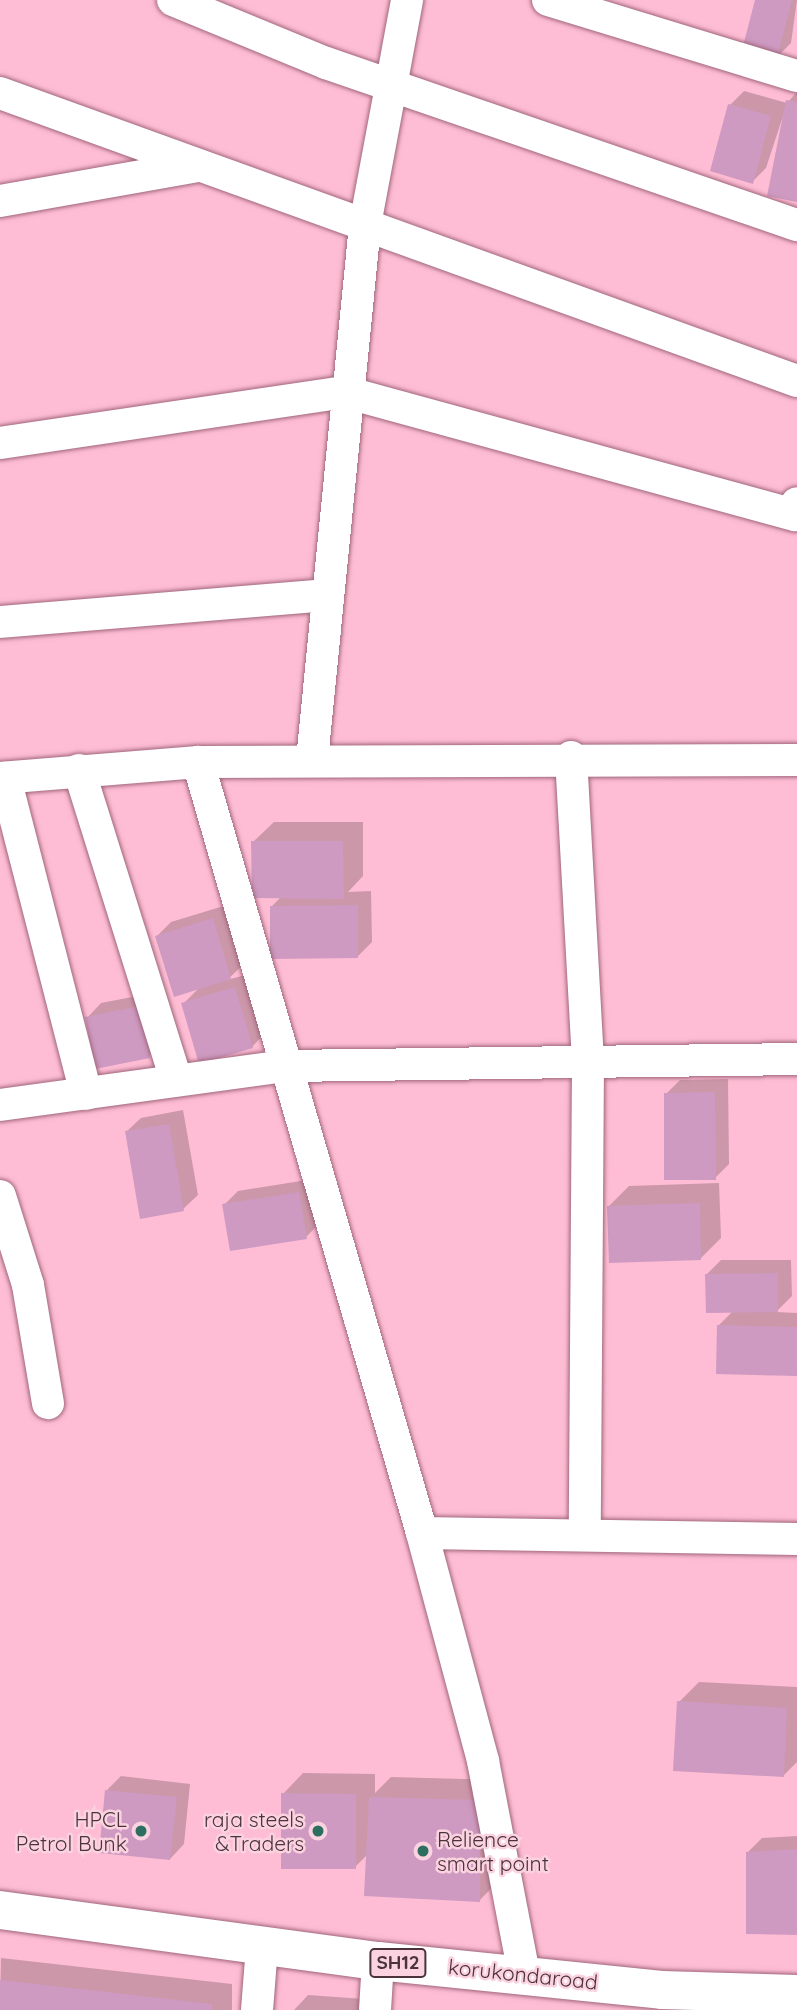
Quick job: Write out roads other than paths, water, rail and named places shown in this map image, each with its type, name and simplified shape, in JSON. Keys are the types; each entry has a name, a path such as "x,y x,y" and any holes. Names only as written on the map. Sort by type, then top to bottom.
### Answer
{"main road":[{"name":"korukondaroad","path":"0,1910 378,1961 524,1973 661,2000 797,1994"}],"street":[{"path":"173,0 392,86 797,225"},
{"path":"312,760 345,392 365,225 407,0"},
{"path":"548,0 797,76"},
{"path":"0,93 797,381"},
{"path":"0,201 200,165"},
{"path":"0,443 345,392 795,515 797,503"},
{"path":"0,622 327,595"},
{"path":"571,757 588,1064 585,1535"},
{"path":"86,1094 2,778 198,762 571,757 797,760"},
{"path":"198,762 422,1533 483,1761 524,1973"},
{"path":"79,770 177,1080"},
{"path":"0,1105 286,1066 588,1064 797,1059"},
{"path":"0,1196 29,1285 48,1403"},
{"path":"422,1533 797,1539"},
{"path":"257,2010 262,1946"},
{"path":"375,2010 378,1961"}],"place":[{"name":"HPCL Petrol Bunk","path":"141,1831"},
{"name":"raja steels &Traders","path":"318,1831"},
{"name":"Relience smart point","path":"423,1851"}]}
